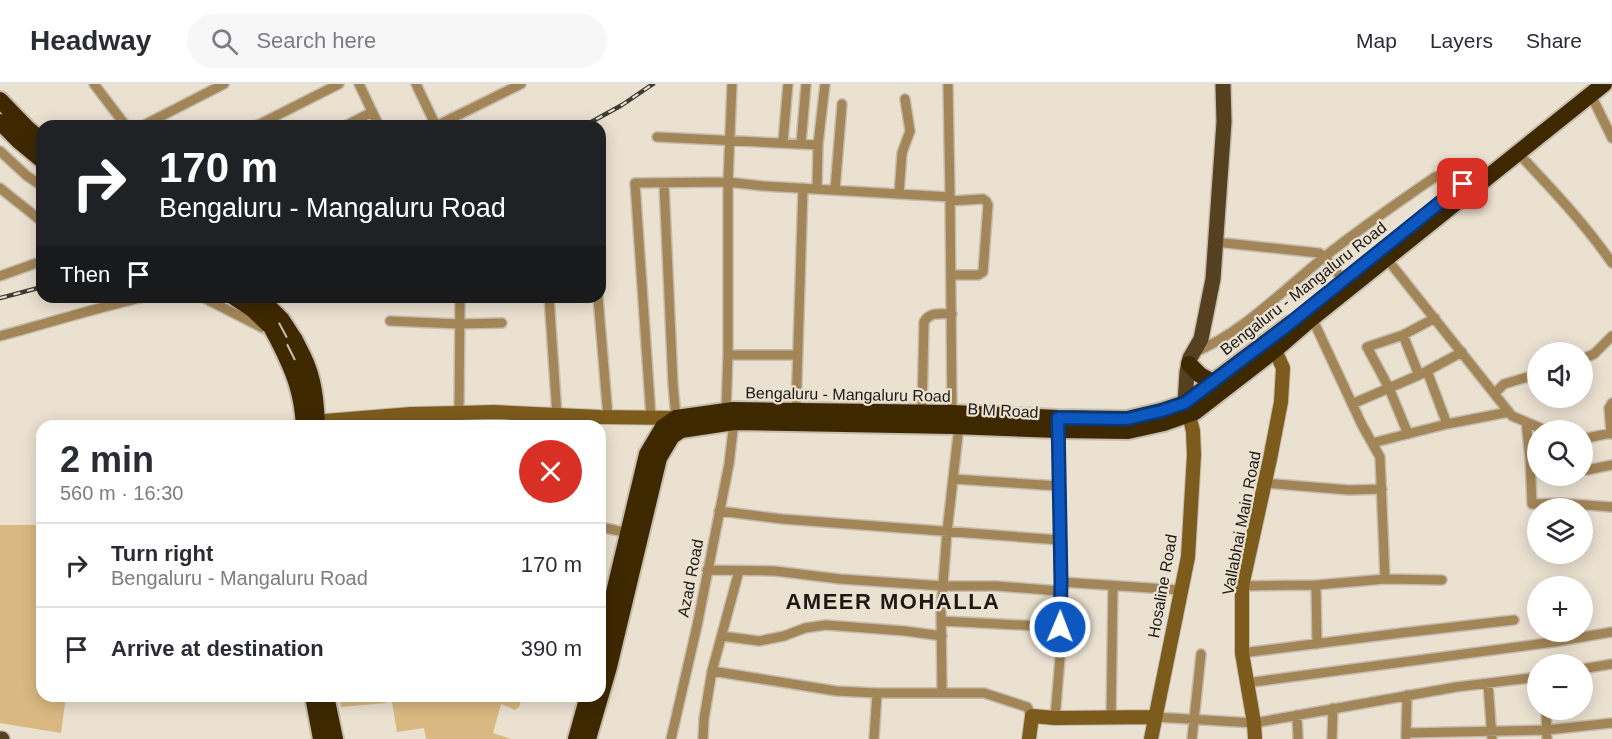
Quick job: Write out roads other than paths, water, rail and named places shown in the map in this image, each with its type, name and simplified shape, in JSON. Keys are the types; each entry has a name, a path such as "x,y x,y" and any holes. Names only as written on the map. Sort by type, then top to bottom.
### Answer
{"highway":[{"path":"1187,409 1196,412 1275,350 1518,153 1594,88"},
{"name":"Bengaluru - Mangaluru Road","path":"1058,424 1127,419 1161,411 1187,409 1213,382 1463,184 1594,88"},
{"path":"0,100 36,136"},
{"path":"0,122 36,155"},
{"path":"243,303 303,356 321,420"},
{"path":"265,303 282,320 292,368 301,394 303,420"},
{"path":"1191,359 1200,375 1213,382"},
{"name":"Bengaluru - Mangaluru Road","path":"676,418 730,417 733,410 922,413 955,420"},
{"name":"B M Road","path":"606,677 648,479 672,436 681,430 730,417 955,420 1058,424"},
{"path":"606,627 629,533 648,479 647,454 663,427 676,418"},
{"path":"314,702 321,739"},
{"path":"327,702 335,739"},
{"path":"576,739 586,702"},
{"name":"B M Road","path":"588,739 599,702"}],"main road":[{"path":"1187,409 1187,372 1201,339 1213,279 1224,122 1223,84"}],"street":[{"path":"94,84 121,120"},
{"path":"154,120 224,84"},
{"path":"268,120 339,84"},
{"path":"359,84 376,120"},
{"path":"448,120 521,84"},
{"name":"Azad Road","path":"671,739 729,464 728,182 732,84"},
{"path":"783,142 788,84"},
{"path":"801,144 806,84"},
{"path":"817,189 818,145 825,84"},
{"path":"942,693 941,621 953,479 955,420 948,84"},
{"path":"420,86 434,120"},
{"path":"1594,88 1612,138"},
{"path":"899,194 902,153 909,135 905,99"},
{"path":"835,190 842,104"},
{"path":"357,120 372,112"},
{"path":"657,137 818,145"},
{"path":"0,151 36,182"},
{"path":"1518,153 1594,239 1612,263"},
{"path":"1191,359 1238,328 1377,217 1437,176 1447,175 1463,184"},
{"path":"651,418 635,183 728,182 950,199 983,199 988,205 983,272 978,275 951,275"},
{"path":"410,420 459,413 494,412 557,416 676,418 664,183"},
{"path":"0,188 36,217"},
{"path":"796,411 804,188"},
{"path":"1215,242 1319,253 1325,257 1343,280"},
{"path":"1387,259 1512,416 1526,422 1532,504 1560,503 1612,507"},
{"path":"0,276 36,263"},
{"path":"0,336 85,314 103,303"},
{"path":"214,303 309,352 322,389 322,420"},
{"path":"459,303 459,413"},
{"path":"549,303 557,416"},
{"path":"598,303 608,417"},
{"path":"922,413 924,322 926,317 932,314 952,314"},
{"path":"1312,318 1352,404 1380,457 1385,579"},
{"path":"1408,434 1389,388 1367,347 1403,335 1435,318"},
{"path":"390,321 502,324"},
{"path":"1403,335 1447,424"},
{"path":"1593,354 1612,336"},
{"name":"Vallabhai Main Road","path":"1256,739 1242,654 1242,586 1281,402 1283,368 1275,350"},
{"path":"1352,404 1423,373 1462,352"},
{"path":"728,355 797,354"},
{"path":"1495,393 1504,384 1527,377"},
{"path":"1593,437 1611,433 1609,408 1612,403"},
{"name":"Hosaline Road","path":"1151,739 1188,557 1194,455 1193,430 1187,409"},
{"path":"1372,443 1447,424 1509,412"},
{"path":"1055,718 1060,658 1061,587 1058,424"},
{"path":"1593,469 1612,465"},
{"path":"953,479 1059,486"},
{"path":"1265,483 1349,490 1382,489"},
{"path":"719,510 782,519 1060,540"},
{"path":"606,528 629,533"},
{"path":"707,570 775,572 943,586 1113,586 1181,590"},
{"path":"703,739 712,671 739,571"},
{"path":"1242,586 1316,585 1385,579 1442,580"},
{"path":"1316,585 1317,644"},
{"path":"1111,718 1113,586"},
{"path":"1242,654 1514,620"},
{"path":"941,621 1060,627"},
{"path":"722,636 759,641 784,636 805,628 826,626 905,631 942,636"},
{"path":"1246,683 1612,632"},
{"path":"1192,739 1201,654"},
{"path":"1593,667 1612,664"},
{"path":"712,671 836,691 984,693 1026,707 1032,716 1029,739"},
{"path":"1032,716 1055,718 1155,717 1254,723 1407,695 1527,678"},
{"path":"1488,683 1491,735"},
{"path":"874,739 877,693"},
{"path":"1407,695 1406,736 1547,734 1612,723"},
{"path":"1332,739 1333,708"},
{"path":"1297,715 1298,739"}],"railway":[{"path":"595,120 653,84"},
{"path":"0,298 36,289"}],"district":[{"name":"AMEER MOHALLA","path":"893,601"}]}
